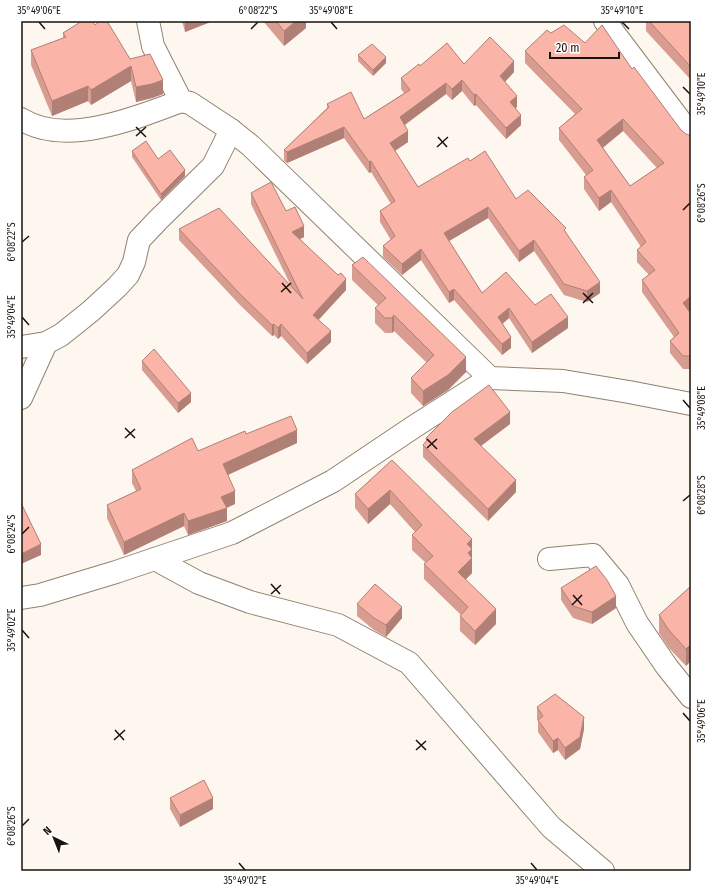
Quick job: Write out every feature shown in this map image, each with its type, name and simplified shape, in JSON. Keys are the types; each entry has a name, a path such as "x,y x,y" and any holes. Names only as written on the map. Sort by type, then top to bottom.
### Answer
{"street":[{"path":"148,21 153,46 181,101"},
{"path":"605,21 691,135"},
{"path":"21,119 26,122 57,131 82,130 117,122 181,101 190,103 231,130 251,146 490,378"},
{"path":"21,347 46,343 61,335 91,311 123,281 128,275 134,262 139,240 213,166 231,130"},
{"path":"21,398 46,343"},
{"path":"21,598 40,595 232,533 333,481 414,426 490,378 563,381 691,404"},
{"path":"549,559 593,555 618,585 637,622 668,667 691,696"},
{"path":"155,559 199,584 250,602 338,625 409,663 551,827 603,871"}],"building":[{"path":"82,21 92,21 95,25 100,21 107,21 130,59 150,54 163,80 136,87 131,66 91,90 88,86 52,101 31,50 66,37 63,33"},
{"path":"276,21 296,21 284,31"},
{"path":"649,21 691,21 691,67"},
{"path":"564,25 585,43 602,25 632,69 634,67 681,130 691,137 691,296 683,303 691,314 690,356 683,356 670,341 679,333 642,280 655,270 637,250 646,242 611,190 599,198 584,177 593,170 559,128 582,109 525,51 547,30 551,33","holes":["623,119 664,163 630,186 597,140"]},
{"path":"490,37 514,61 500,76 517,96 510,102 521,115 506,128 476,94 474,95 462,80 452,89 446,83 400,117 408,131 390,143 418,187 468,158 470,161 485,151 516,199 528,190 566,228 564,230 600,282 587,291 564,284 534,240 519,251 488,207 444,233 482,293 506,272 535,305 551,294 568,317 532,342 509,308 498,317 511,337 502,344 454,289 449,292 421,249 402,264 383,246 395,236 380,211 395,201 371,161 369,162 344,127 287,152 284,150 329,107 327,104 351,92 364,119 410,90 401,78 419,64 420,66 447,43 464,64"},
{"path":"372,44 386,57 373,70 358,55"},
{"path":"146,141 158,159 170,150 185,170 161,194 132,151"},
{"path":"271,182 286,211 295,207 304,226 292,232 338,275 341,273 346,279 313,315 331,331 307,353 281,324 278,328 274,324 272,325 240,294 179,229 219,208 303,299 251,193"},
{"path":"363,257 466,357 448,375 423,391 411,378 434,355 394,315 392,318 385,318 375,308 386,298 352,265"},
{"path":"154,349 191,393 178,403 142,361"},
{"path":"489,385 510,412 474,439 516,480 488,509 423,445 427,440 426,438 452,412"},
{"path":"291,416 297,430 223,464 235,491 221,497 227,508 188,521 184,513 124,542 107,505 141,489 132,470 192,438 198,451 245,431 246,434"},
{"path":"392,460 472,539 467,544 472,549 468,553 472,558 458,572 496,609 475,631 460,616 468,607 424,564 433,556 412,535 422,525 390,490 368,509 355,494"},
{"path":"21,503 41,544 21,554"},
{"path":"596,566 607,580 616,596 592,612 573,606 561,588"},
{"path":"375,584 402,607 386,625 374,618 357,604"},
{"path":"691,586 691,644 686,649 668,629 659,615"},
{"path":"555,694 584,717 580,737 565,748 558,738 553,741 538,720 543,716 537,707"},
{"path":"204,780 213,798 180,815 170,798"}]}
